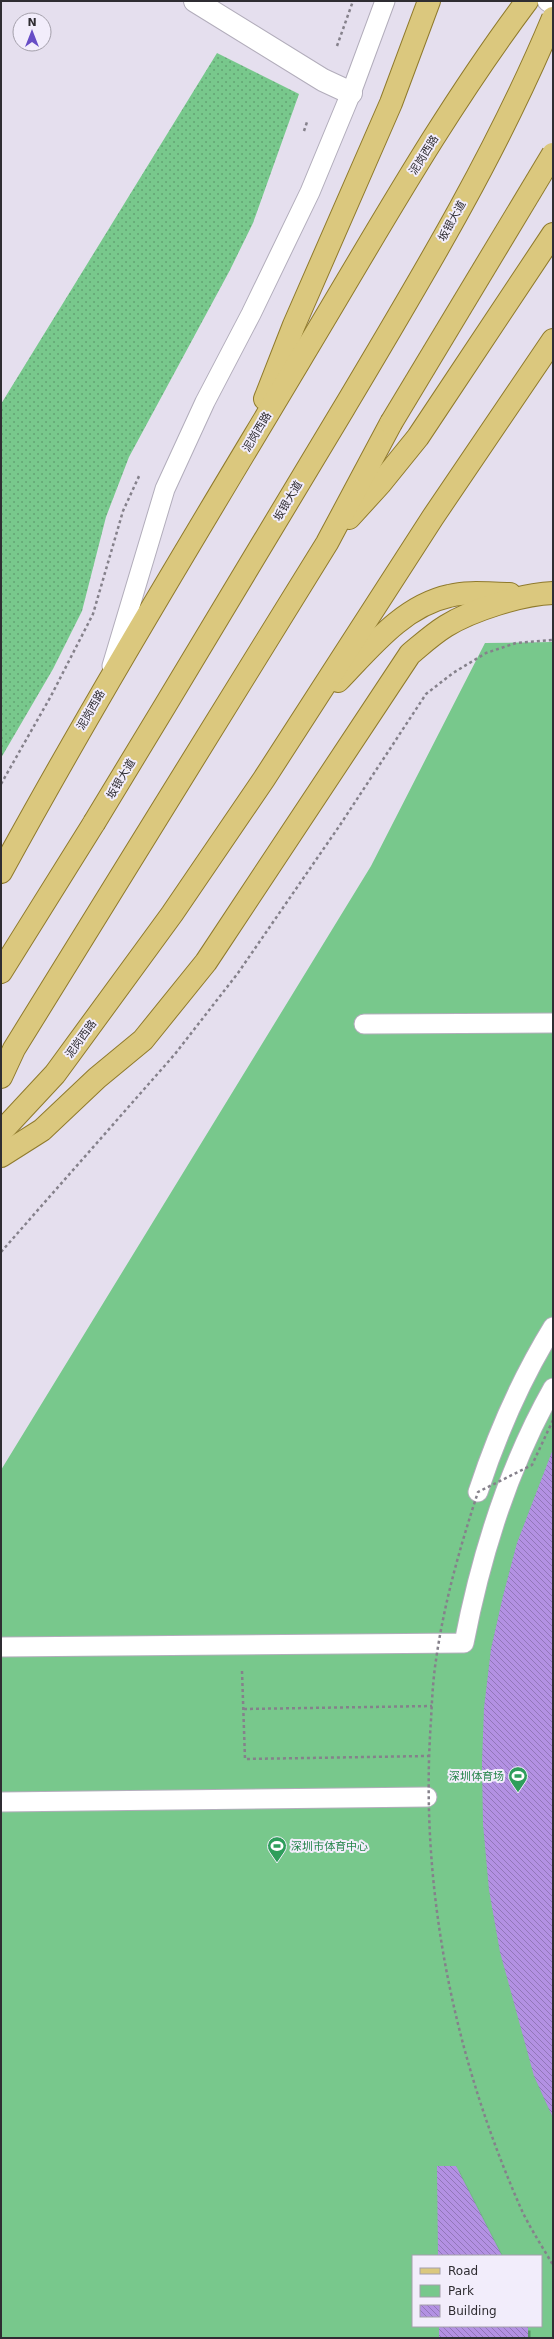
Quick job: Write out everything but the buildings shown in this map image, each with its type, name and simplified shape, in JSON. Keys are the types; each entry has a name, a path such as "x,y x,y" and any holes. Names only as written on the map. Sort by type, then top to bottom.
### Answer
{"main road":[{"path":"241,458 294,325 391,103 429,1"},
{"name":"泥岗西路","path":"1,872 65,754 417,165 500,37 527,1"},
{"name":"坂银大道","path":"1,972 94,823 392,328 476,178 538,53 553,18"},
{"path":"1,1077 14,1049 327,543 390,423 553,154"},
{"path":"327,543 380,484 418,437 553,234"},
{"name":"泥岗西路","path":"1,1132 55,1074 172,914 264,779 433,516 553,340"},
{"path":"304,716 373,645 422,604 450,595 546,594"},
{"path":"1,1156 42,1130 143,1040 206,962 410,654 446,626 492,606 546,594"}],"street":[{"path":"195,1 323,80 351,93"}],"lane":[{"path":"107,683 164,489 205,402 251,314 310,192 351,93 385,1"},
{"path":"546,1 553,5"},
{"path":"364,1024 553,1023"},
{"path":"478,1492 493,1448 518,1389 553,1327"},
{"path":"1,1646 464,1643 474,1590 507,1490 525,1444 553,1388"},
{"path":"1,1802 427,1797"}],"path":[{"path":"337,46 353,1"},
{"path":"553,1420 532,1465 478,1492 467,1525 446,1605 435,1661 428,1756 427,1797 436,1904 451,1994 469,2070 496,2146 524,2215 553,2265"},
{"path":"241,1644 245,1759 428,1756"},
{"path":"244,1709 432,1706"}],"green space":[{"path":"217,53 299,94 253,223 230,270 129,457 106,517 82,611 53,669 1,758 1,404"},
{"name":"深圳市体育中心","path":"553,642 553,2338 1,2338 1,1470 371,866 485,643"}],"place":[{"name":"深圳体育场","path":"518,1793"},
{"name":"深圳市体育中心","path":"277,1863"}]}
